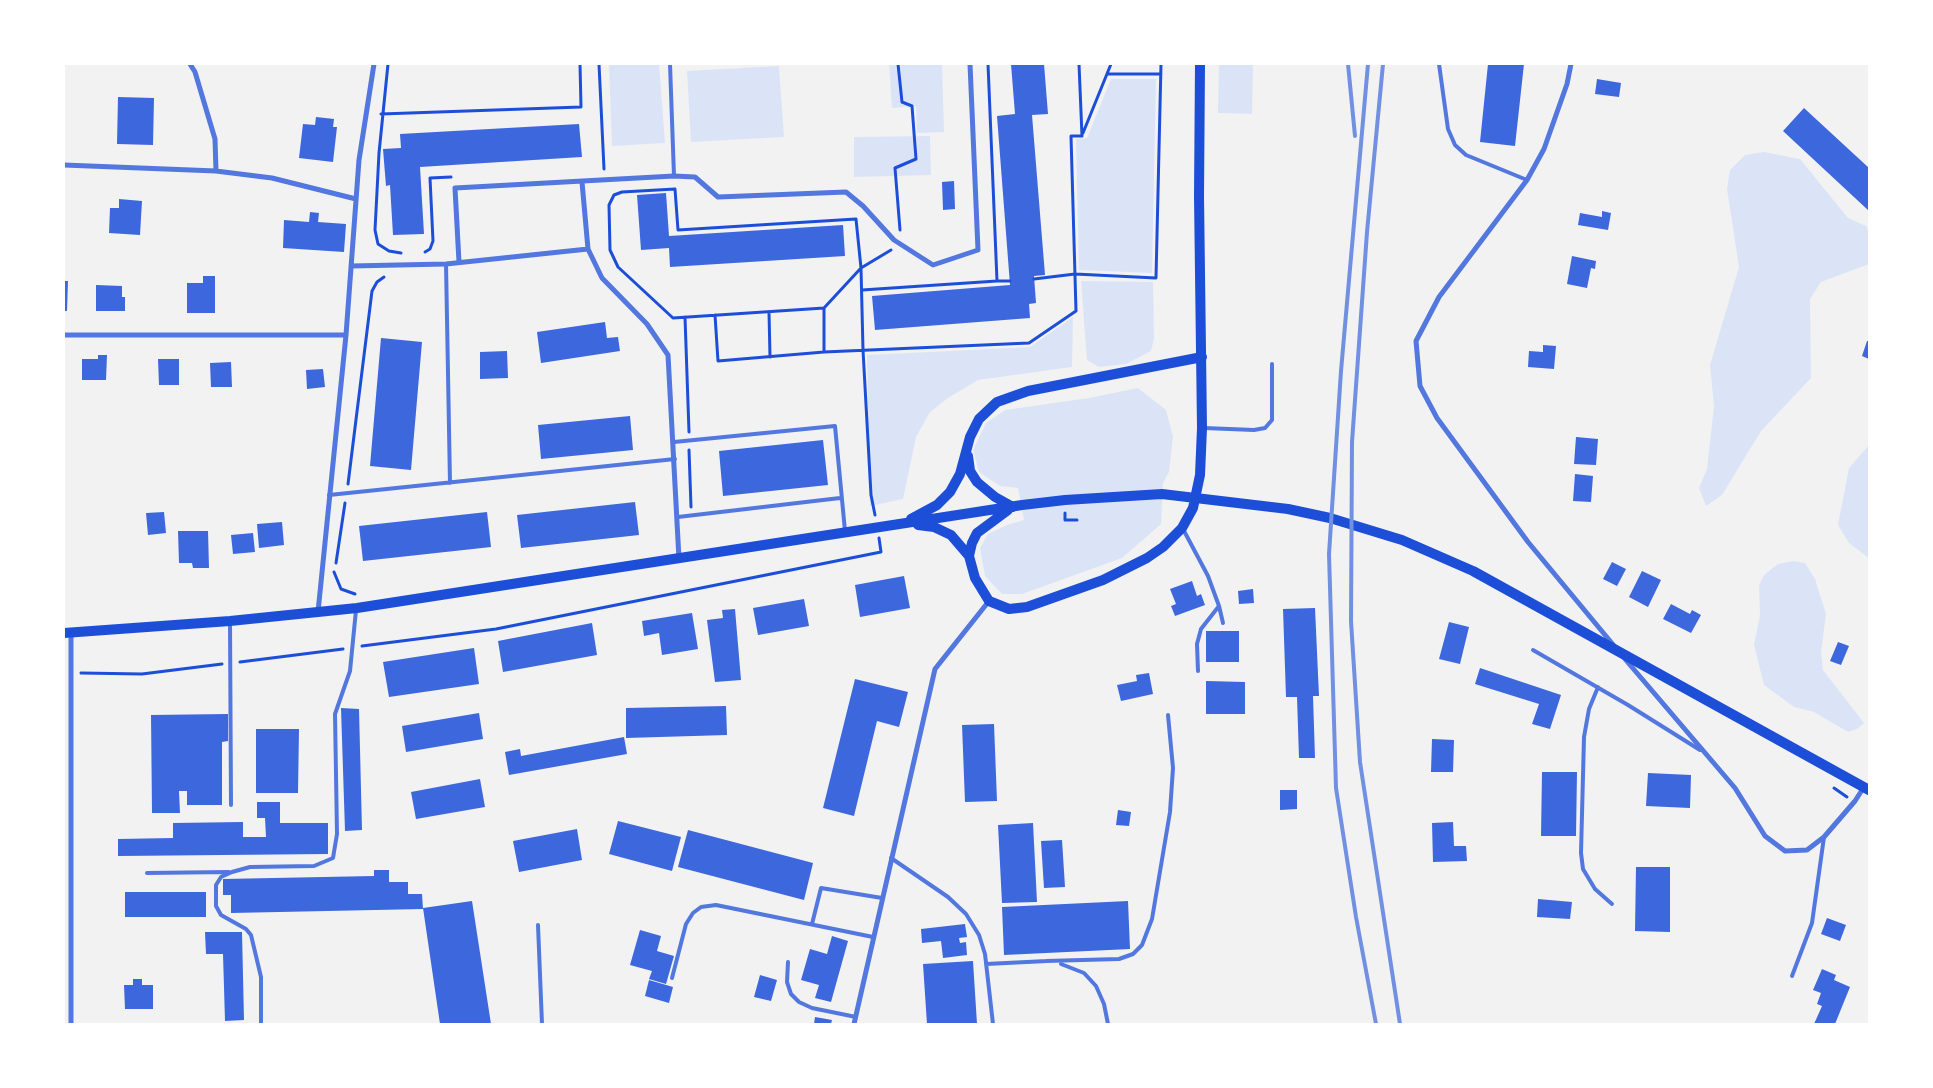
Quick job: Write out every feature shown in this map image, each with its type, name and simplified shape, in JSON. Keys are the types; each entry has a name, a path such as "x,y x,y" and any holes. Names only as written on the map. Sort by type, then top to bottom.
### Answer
{"main road":[{"path":"902,523 925,525 943,530 951,535 969,556 975,578 988,601 1009,609 1027,607 1103,580 1147,558 1164,547 1182,528 1193,508 1195,500 1200,474 1202,428 1199,196 1200,64"},
{"path":"902,523 937,505 950,492 960,474 970,437 979,419 997,402 1012,396 1202,357"},
{"path":"967,450 970,471 977,482 995,497 1017,506"},
{"path":"68,632 318,613 679,560 834,533 1017,506 1065,500 1162,494 1288,508 1330,518 1402,540 1472,572 1866,788"},
{"path":"969,556 977,533 989,522 1017,506"}],"street":[{"path":"190,64 195,72 215,139 216,171"},
{"path":"318,613 346,335 356,199 374,64"},
{"path":"459,262 455,188 674,176 695,178 718,197 846,192 863,206 901,245 933,265 978,250 970,64"},
{"path":"1571,64 1567,84 1544,149 1527,180 1439,297 1416,341 1420,386 1437,418 1528,542 1735,788 1765,836 1785,851 1806,850 1824,837 1866,788"},
{"path":"64,165 216,171 272,178 356,199"},
{"path":"582,182 588,249 602,278 647,324 668,355 679,560"},
{"path":"351,266 446,264 588,249"},
{"path":"64,336 346,335"},
{"path":"854,1024 935,669 988,601"},
{"path":"68,632 71,670 71,1024"}],"lane":[{"path":"670,64 674,176"},
{"path":"1439,64 1448,129 1455,145 1466,155 1527,180"},
{"path":"446,264 450,483"},
{"path":"1202,428 1254,430 1264,428 1272,420 1272,364"},
{"path":"674,442 835,426 840,498 845,532"},
{"path":"329,495 675,459"},
{"path":"678,517 840,498"},
{"path":"1182,528 1208,576 1220,606 1223,623"},
{"path":"1198,671 1197,644 1201,629 1220,606"},
{"path":"261,1024 261,977 251,935 246,929 221,915 216,906 216,884 221,877 250,867 314,866 325,863 333,858 337,834 335,714 350,671 357,608"},
{"path":"230,621 231,805"},
{"path":"1533,650 1598,687 1702,751"},
{"path":"1598,687 1589,708 1584,737 1581,853 1583,869 1595,889 1612,904"},
{"path":"986,964 1119,959 1133,954 1142,945 1152,920 1170,812 1172,768 1168,715"},
{"path":"1792,976 1812,923 1824,837"},
{"path":"891,858 948,897 966,914 979,935 986,964 993,1024"},
{"path":"147,872 232,872"},
{"path":"812,924 821,888 882,898"},
{"path":"672,978 686,924 693,913 701,907 716,905 874,937"},
{"path":"538,925 542,1024"},
{"path":"1046,961 1067,964 1084,974 1096,986 1104,1004 1108,1024"},
{"path":"788,962 787,982 791,994 799,1002 812,1008 856,1017"}],"path":[{"path":"388,64 382,114 375,230 378,244 390,252 404,253"},
{"path":"366,114 581,107 580,64"},
{"path":"599,64 604,180"},
{"path":"824,352 824,308 861,268 901,245 895,168 916,159 912,106 902,102 898,64"},
{"path":"988,64 997,282"},
{"path":"1079,64 1082,136"},
{"path":"1082,136 1111,64"},
{"path":"1034,279 1075,274 1156,278 1161,64"},
{"path":"1107,74 1161,74"},
{"path":"715,315 718,361 824,352 1029,343 1076,310 1071,136 1082,136"},
{"path":"594,169 604,169"},
{"path":"419,253 427,252 433,241 430,178 459,177"},
{"path":"359,647 496,629 881,552 871,495 863,350 861,268 856,219 678,230 675,189 622,192 614,195 609,205 610,250 618,267 673,318 824,308"},
{"path":"357,608 358,594 341,590 334,574 372,291 377,282 391,274"},
{"path":"862,290 1010,281"},
{"path":"769,312 770,357"},
{"path":"685,317 691,515"},
{"path":"71,670 86,674 142,674 349,648"}],"shaded area":[{"path":"609,64 659,64 665,143 612,146"},
{"path":"889,64 942,64 944,132 917,133 916,106 892,108"},
{"path":"1219,64 1253,64 1252,114 1218,113"},
{"path":"779,66 784,137 691,142 687,71"},
{"path":"1111,79 1156,79 1152,273 1079,270 1076,139 1087,138"},
{"path":"930,136 931,175 854,177 854,137"},
{"path":"1764,152 1800,159 1848,218 1866,226 1869,233 1869,264 1821,282 1810,299 1811,378 1761,431 1722,495 1706,506 1699,488 1707,469 1714,406 1710,365 1739,267 1727,189 1730,170 1745,155"},
{"path":"1081,281 1153,282 1154,339 1151,351 1126,364 1099,367 1087,360"},
{"path":"1073,317 1072,367 978,380 948,398 930,412 916,437 903,499 870,506 867,355 1030,347"},
{"path":"1138,388 1166,410 1173,437 1169,472 1163,483 1161,524 1122,558 1022,594 1002,594 985,576 980,548 988,534 1007,525 1024,520 1018,488 1000,486 979,472 973,450 986,423 1005,410 1089,398"},
{"path":"1869,445 1869,558 1849,543 1838,525 1849,468"},
{"path":"1794,561 1805,563 1815,579 1826,614 1821,652 1823,670 1864,723 1857,729 1848,732 1814,712 1794,707 1764,685 1754,645 1760,615 1759,585 1764,575 1778,564"}],"building":[{"path":"1011,64 1044,64 1048,114 1032,115 1045,275 1034,276 1036,303 1029,304 1030,318 875,330 872,296 1010,285 997,116 1015,114"},
{"path":"1488,64 1524,64 1515,146 1480,142"},
{"path":"1597,79 1621,83 1619,97 1595,94"},
{"path":"118,97 154,98 153,145 117,144"},
{"path":"1804,108 1869,168 1869,211 1783,131"},
{"path":"316,117 334,119 333,127 337,127 333,162 299,158 303,124 315,125"},
{"path":"579,124 582,157 420,167 424,234 393,235 390,185 386,186 383,149 401,148 400,134"},
{"path":"954,181 955,209 943,210 942,182"},
{"path":"666,193 669,236 843,225 845,256 670,267 669,248 641,250 637,195"},
{"path":"119,199 142,201 140,235 109,233 110,208 119,208"},
{"path":"1602,211 1611,213 1608,230 1578,225 1580,213 1602,217"},
{"path":"310,212 319,213 318,222 346,224 344,252 283,248 284,220 309,222"},
{"path":"1572,256 1596,261 1595,269 1591,268 1587,288 1567,284"},
{"path":"203,276 215,276 215,313 187,313 187,283 203,283"},
{"path":"64,281 68,281 67,311 64,311"},
{"path":"96,285 122,286 122,297 125,297 125,311 96,311"},
{"path":"605,322 607,338 618,337 620,351 541,363 537,332"},
{"path":"381,338 422,342 411,470 370,466"},
{"path":"1867,341 1869,341 1869,359 1862,356"},
{"path":"1543,345 1556,346 1554,369 1528,367 1529,351 1543,352"},
{"path":"507,351 508,378 480,379 480,352"},
{"path":"98,355 107,355 106,380 82,380 82,359 98,359"},
{"path":"158,359 179,359 179,385 159,385"},
{"path":"231,362 232,387 211,387 210,363"},
{"path":"323,369 325,387 307,389 306,370"},
{"path":"630,416 633,450 541,459 538,425"},
{"path":"1576,437 1598,439 1596,465 1574,464"},
{"path":"823,440 828,485 723,496 719,451"},
{"path":"1575,474 1593,476 1591,502 1573,501"},
{"path":"635,502 639,535 521,548 517,515"},
{"path":"164,512 166,533 148,535 146,513"},
{"path":"487,512 491,547 363,561 359,526"},
{"path":"282,522 284,545 259,548 257,524"},
{"path":"178,531 208,531 209,568 193,568 192,563 179,563"},
{"path":"253,533 255,552 233,554 231,535"},
{"path":"1612,562 1626,569 1617,586 1603,579"},
{"path":"1642,571 1661,580 1648,607 1629,597"},
{"path":"904,576 910,608 860,617 855,585"},
{"path":"1192,581 1197,596 1201,594 1205,605 1175,616 1171,606 1176,604 1170,589"},
{"path":"1253,589 1254,603 1239,604 1238,591"},
{"path":"804,599 809,626 758,635 753,608"},
{"path":"1671,604 1690,614 1692,610 1701,615 1691,633 1663,619"},
{"path":"1315,608 1319,696 1313,696 1315,758 1299,758 1297,697 1286,697 1283,609"},
{"path":"735,609 741,680 715,682 707,620 723,618 722,610"},
{"path":"692,613 698,649 662,655 659,633 644,636 642,621"},
{"path":"1449,622 1469,627 1460,664 1439,659"},
{"path":"592,623 597,655 503,672 498,641"},
{"path":"1206,631 1239,631 1239,662 1206,662"},
{"path":"1838,642 1849,646 1841,665 1830,661"},
{"path":"474,648 479,684 389,697 383,662"},
{"path":"1480,668 1561,695 1550,729 1532,724 1539,704 1475,684"},
{"path":"1149,673 1153,694 1121,701 1117,685 1137,681 1136,675"},
{"path":"855,679 908,692 899,727 877,721 854,816 823,808"},
{"path":"1206,681 1245,682 1245,714 1206,714"},
{"path":"726,706 727,735 626,738 626,708"},
{"path":"341,708 359,709 362,830 345,831"},
{"path":"479,713 483,739 406,752 402,726"},
{"path":"228,714 228,741 222,742 222,805 187,805 187,791 179,791 180,813 152,813 151,715"},
{"path":"994,724 997,801 965,802 962,725"},
{"path":"256,729 299,729 298,793 256,793"},
{"path":"624,737 627,754 509,775 505,752 520,749 521,756"},
{"path":"1432,739 1454,740 1453,772 1431,772"},
{"path":"1542,772 1577,772 1576,836 1541,836"},
{"path":"1648,773 1691,775 1690,808 1646,806"},
{"path":"480,779 485,807 416,819 411,792"},
{"path":"1280,790 1297,790 1297,809 1280,810"},
{"path":"257,802 280,802 280,823 328,823 328,854 118,856 118,839 173,838 173,823 243,822 243,837 266,837 265,818 257,818"},
{"path":"1118,810 1131,812 1129,826 1116,825"},
{"path":"618,821 681,837 672,871 609,854"},
{"path":"1453,822 1454,846 1466,846 1467,861 1433,862 1432,823"},
{"path":"1033,823 1037,902 1002,903 998,825"},
{"path":"577,829 582,860 519,872 513,841"},
{"path":"688,830 813,863 804,900 678,867"},
{"path":"1062,840 1065,887 1044,888 1041,841"},
{"path":"1636,867 1670,867 1670,932 1635,931"},
{"path":"374,870 389,870 389,882 408,882 408,894 422,894 423,909 231,913 231,895 223,895 223,879 374,876"},
{"path":"125,892 206,892 206,917 125,917"},
{"path":"1538,899 1572,902 1570,919 1537,917"},
{"path":"472,901 491,1024 440,1024 423,908"},
{"path":"1128,901 1130,949 1004,955 1002,907"},
{"path":"1827,918 1846,925 1840,941 1821,934"},
{"path":"965,924 967,937 959,938 960,943 966,942 967,955 943,958 941,941 922,943 921,929"},
{"path":"640,930 661,936 657,951 674,956 666,984 649,979 652,971 630,965"},
{"path":"205,932 242,932 244,1020 225,1021 223,954 206,954"},
{"path":"832,936 848,941 831,1002 815,998 819,985 801,980 810,949 827,954"},
{"path":"973,961 977,1024 927,1024 923,964"},
{"path":"1822,969 1836,975 1834,980 1850,987 1835,1024 1814,1024 1822,1006 1817,1004 1821,993 1813,990"},
{"path":"760,975 777,980 771,1001 754,997"},
{"path":"133,979 142,979 142,985 153,985 153,1009 125,1009 124,985 133,985"},
{"path":"649,980 673,987 669,1003 645,996"},
{"path":"815,1017 832,1020 831,1024 814,1024"}],"railway":[{"path":"1348,64 1355,136"},
{"path":"1368,64 1341,371 1329,554 1336,788 1356,917 1376,1024"},
{"path":"1383,64 1367,232 1352,442 1351,621 1360,762 1400,1024"}]}
